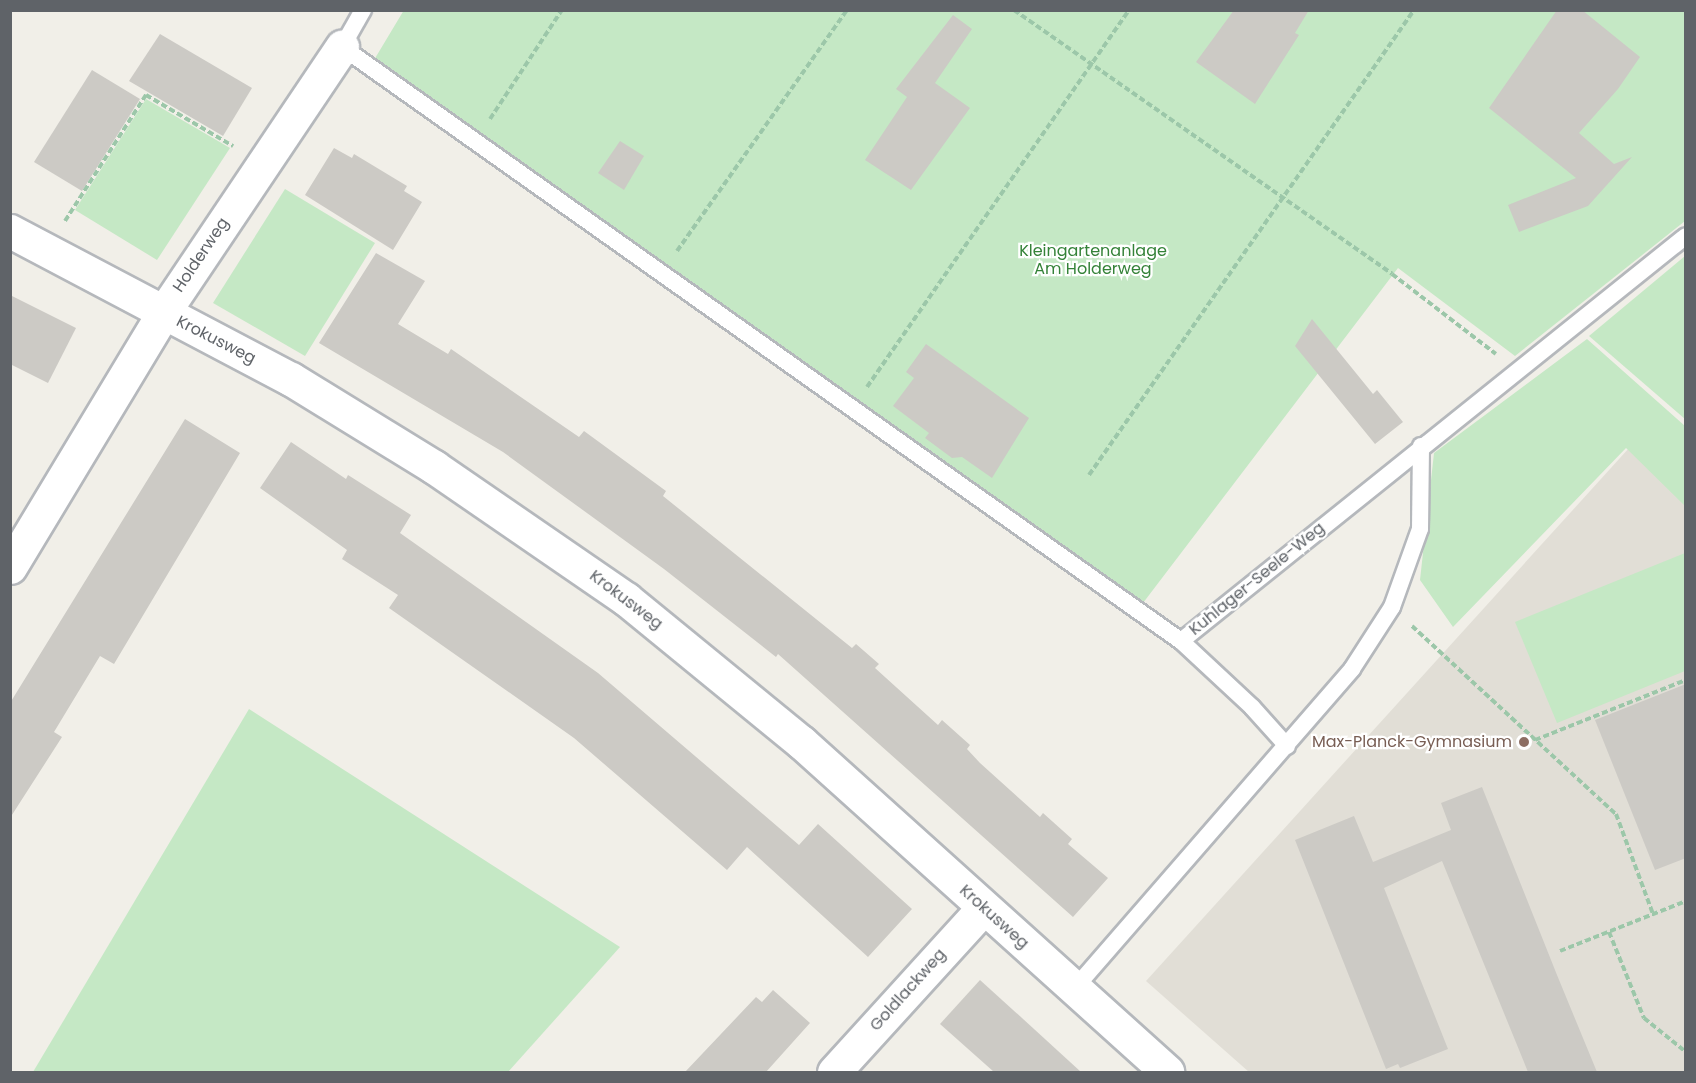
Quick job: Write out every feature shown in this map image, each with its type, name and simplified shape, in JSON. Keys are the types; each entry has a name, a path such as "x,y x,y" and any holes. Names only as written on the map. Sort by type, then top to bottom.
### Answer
{"street":[{"name":"Holderweg","path":"10,567 163,313 342,47"},
{"name":"Krokusweg","path":"10,231 291,379 374,429 617,592 801,742 1167,1072"},
{"name":"Goldlackweg","path":"834,1072 983,908"}],"lane":[{"name":"Holderweg","path":"342,47 363,10"},
{"path":"342,47 1181,641"},
{"name":"Kuhlager-Seele-Weg","path":"1287,747 1252,707 1181,641 1421,446 1686,236"},
{"path":"1074,989 1287,747 1352,669 1392,607 1420,529 1421,446"}],"path":[{"path":"487,123 562,10"},
{"path":"674,255 847,10"},
{"path":"1014,10 1281,195 1518,370"},
{"path":"866,389 1129,10"},
{"path":"1089,475 1281,195 1414,10"},
{"path":"47,250 146,95 262,164"},
{"path":"1392,607 1616,814 1653,914"},
{"path":"1535,740 1686,680"},
{"path":"1560,951 1686,901"},
{"path":"1609,932 1644,1018 1686,1052"}],"shaded area":[{"name":"Max-Planck-Gymnasium","path":"1629,448 1685,502 1685,1072 1249,1072 1146,981"}],"green space":[{"name":"Kleingartenanlage Am Holderweg","path":"404,10 1685,11 1685,221 1515,356 1398,268 1143,603 374,60"},
{"path":"146,99 230,148 157,260 75,210"},
{"path":"285,189 375,243 305,356 213,303"},
{"path":"1685,256 1685,419 1589,336"},
{"path":"1587,339 1685,426 1685,506 1626,448 1453,627 1420,580 1434,453"},
{"path":"1685,553 1685,671 1557,723 1515,622"},
{"path":"249,709 620,947 508,1072 33,1072"}],"building":[{"path":"1234,10 1309,10 1295,33 1299,35 1255,104 1196,62"},
{"path":"1557,10 1582,10 1640,57 1618,89 1579,133 1614,164 1632,157 1588,206 1519,232 1508,205 1576,178 1489,108"},
{"path":"953,15 972,29 935,83 970,108 911,190 865,160 907,97 896,89"},
{"path":"160,34 252,88 223,136 129,81"},
{"path":"92,70 140,99 82,191 34,162"},
{"path":"620,141 644,156 624,190 598,173"},
{"path":"334,148 352,158 354,154 407,186 404,191 422,202 393,250 305,195"},
{"path":"376,253 425,281 398,324 448,354 451,349 579,437 584,431 666,491 663,496 852,648 856,644 879,664 875,668 938,725 942,720 970,745 967,749 980,763 1040,817 1043,813 1072,839 1068,844 1108,878 1073,917 778,654 776,657 664,569 503,452 319,343"},
{"path":"10,295 76,328 48,383 10,364"},
{"path":"1312,319 1373,394 1377,390 1403,422 1375,444 1295,346"},
{"path":"926,344 1029,418 992,478 962,457 952,458 925,438 929,433 893,406 914,378 906,372"},
{"path":"185,419 240,453 114,664 100,656 54,732 62,737 10,818 10,703"},
{"path":"291,442 346,479 348,475 411,515 400,533 598,673 799,845 818,824 912,909 868,957 747,847 727,870 574,738 389,608 398,595 342,559 347,550 260,488"},
{"path":"1686,684 1686,858 1655,870 1595,720"},
{"path":"1482,787 1597,1072 1528,1072 1442,861 1384,888 1448,1049 1400,1068 1398,1064 1386,1069 1295,840 1354,816 1373,862 1451,830 1441,803"},
{"path":"980,980 1081,1072 994,1072 940,1024"},
{"path":"773,990 810,1023 766,1072 685,1072 756,997 762,1002"}],"place":[{"name":"Max-Planck-Gymnasium","path":"1524,742"}]}
